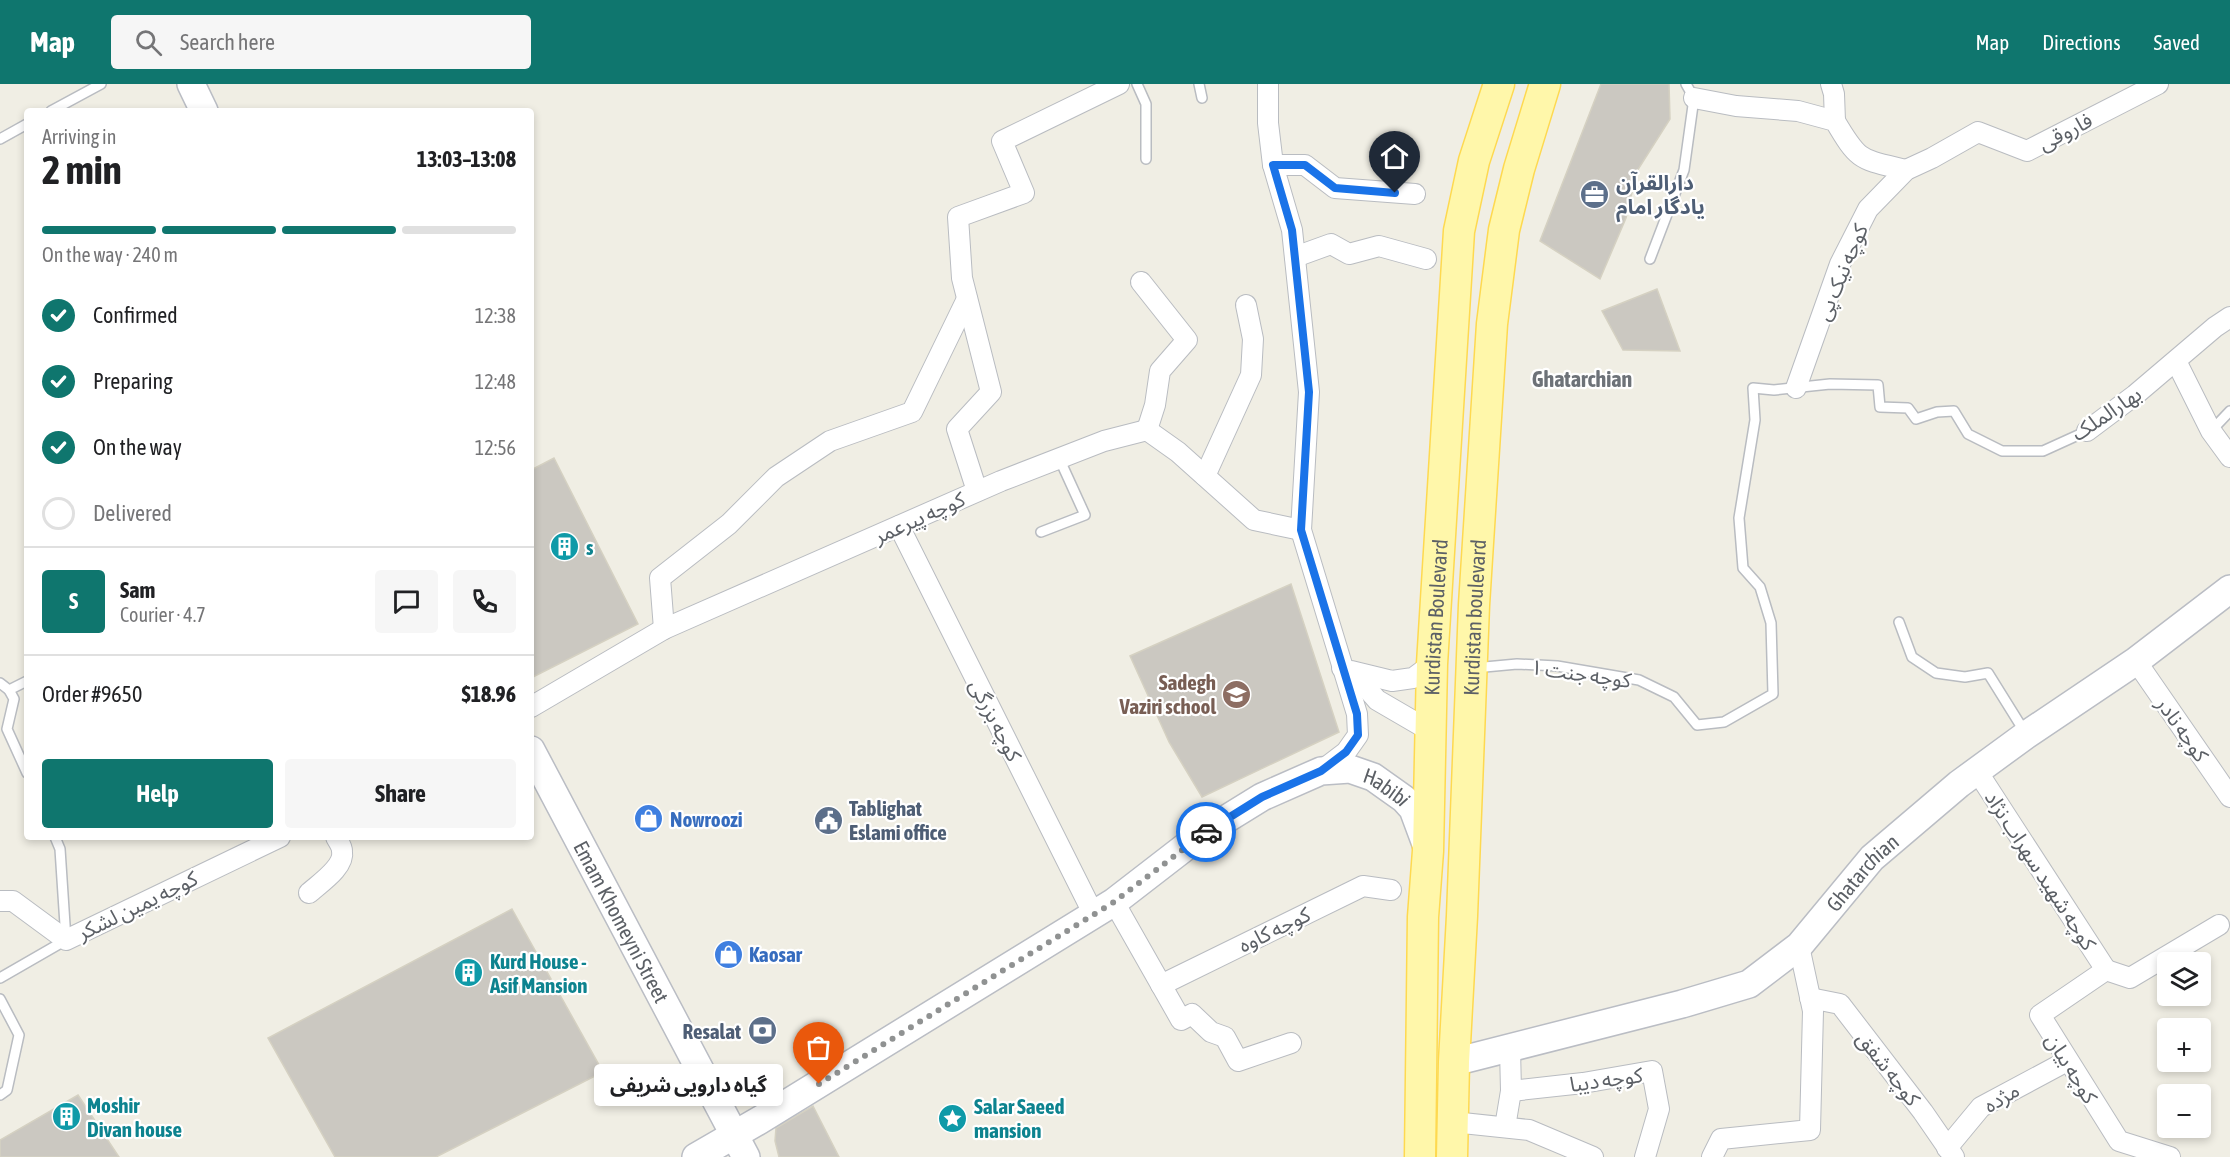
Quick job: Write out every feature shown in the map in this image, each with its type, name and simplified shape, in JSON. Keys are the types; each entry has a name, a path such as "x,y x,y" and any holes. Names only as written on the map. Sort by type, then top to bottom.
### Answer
{"main road":[{"name":"Kurdistan Boulevard","path":"1420,1157 1423,917 1428,851 1432,664 1459,231 1474,161 1500,84"},
{"name":"Kurdistan boulevard","path":"1452,1157 1454,1062 1472,668 1492,324 1504,230 1519,169 1545,84"}],"street":[{"path":"191,84 203,108"},
{"path":"977,491 957,429 991,392 962,278 958,217 1024,193 1002,141 1119,84"},
{"path":"1268,84 1268,123 1273,165 1292,230 1309,392 1301,530 1357,714 1358,735 1346,752 1321,771"},
{"path":"1831,84 1834,94 1835,121 1851,149 1865,160 1906,170"},
{"name":"فاروقی","path":"1906,170 1978,132 2027,151 2158,84"},
{"path":"1690,91 1736,106 1798,111 1835,121"},
{"path":"1273,165 1305,165 1335,188 1415,194"},
{"name":"کوچه نیک پی","path":"1796,388 1840,264 1868,210 1906,170"},
{"path":"1295,257 1331,244 1349,254 1379,246 1426,259"},
{"path":"1141,282 1187,340 1160,371 1155,405 1148,430 1178,452 1254,520 1301,530"},
{"path":"664,629 660,578 729,524 776,477 830,441 912,411 967,298"},
{"path":"1205,476 1251,375 1253,339 1246,305"},
{"name":"بهارالملک","path":"2088,430 2230,317"},
{"path":"2176,361 2211,431 2230,457"},
{"name":"کوچه پیرعمر","path":"534,705 664,629 977,491 1104,441 1148,430"},
{"name":"کوچه بزرگی","path":"898,526 1104,909 1161,985 1181,1020 1192,1014 1210,1032 1225,1037 1238,1061 1291,1043"},
{"name":"Ghatarchian","path":"1454,1062 1682,1004 1749,984 1799,946 1872,858 1977,771 2136,661 2230,589"},
{"name":"کوچه نادر","path":"2136,661 2230,797"},
{"path":"1342,668 1392,681 1413,678 1432,664"},
{"path":"1342,668 1364,685 1377,700 1432,732"},
{"name":"Emam Khomeyni Street","path":"534,756 740,1147"},
{"name":"Habibi","path":"696,1157 740,1147 1104,909 1202,834 1262,797 1321,771 1350,769 1365,774 1404,799 1413,809 1428,851"},
{"name":"کوچه شهید سهراب نژاد","path":"1977,771 2106,970"},
{"name":"کوچه یمین لشکر","path":"0,901 13,901 66,940 274,840"},
{"path":"309,892 338,866 342,859 342,851 337,840"},
{"name":"کوچه کاوه","path":"1161,985 1363,886 1390,890"},
{"path":"2106,970 2130,978 2219,925"},
{"path":"1712,1157 1721,1139 1810,1130 1813,1011 1799,946"},
{"name":"کوچه بیان","path":"2106,970 2040,1015 2119,1141 2170,1157"},
{"name":"کوچه شفق","path":"1810,998 1840,1004 1923,1112 1950,1152"},
{"path":"1505,1127 1511,1091 1510,1049"},
{"name":"مژده","path":"1950,1152 1981,1107 2067,1061"},
{"name":"کوچه دیبا","path":"1511,1091 1583,1083 1652,1071 1659,1109 1645,1157"},
{"path":"1453,1122 1529,1131 1593,1157"}],"lane":[{"path":"57,108 101,84"},
{"path":"1137,84 1146,104 1146,159"},
{"path":"1199,84 1202,98"},
{"path":"1650,259 1684,170 1690,91"},
{"path":"0,139 24,126"},
{"name":"بهارالملک","path":"1773,694 1771,623 1760,587 1743,568 1739,518 1755,420 1753,387 1774,390 1830,384 1878,385 1880,407 1908,408 1916,420 1937,412 1954,411 1968,434 2002,451 2043,451 2088,430"},
{"path":"2211,431 2230,411"},
{"path":"1041,532 1085,515 1059,458"},
{"path":"1899,622 1912,657 1936,673 1965,677 1988,673 2026,735"},
{"name":"کوچه جنت ۱","path":"1472,668 1517,664 1557,666 1639,680 1674,697 1697,725 1724,722 1773,694"},
{"path":"9,690 24,682"},
{"path":"0,683 9,690 14,699 7,729 24,766"},
{"path":"0,978 66,940 60,849 56,840"},
{"path":"0,999 19,1035 7,1090 0,1095"}],"building":[{"name":"دارالقرآن یادگار امام","path":"1601,84 1669,84 1670,119 1637,171 1626,218 1600,279 1540,241"},
{"path":"1657,289 1680,351 1623,350 1602,311"},
{"name":"s","path":"554,458 638,624 534,676 534,468"},
{"name":"Sadegh Vaziri school","path":"1291,584 1339,732 1202,797 1169,742 1130,656"},
{"name":"Kurd House - Asif Mansion","path":"512,909 603,1072 436,1157 335,1157 268,1038"},
{"name":"Moshir Divan house","path":"78,1095 119,1157 0,1157 0,1140"},
{"path":"813,1106 839,1157 779,1157 775,1141 776,1128"}],"way so far":[{"path":"819,1084 1114,902 1206,832"}],"place":[{"name":"دارالقرآن یادگار امام","path":"1595,194"},
{"name":"s","path":"565,547"},
{"name":"Sadegh Vaziri school","path":"1237,694"},
{"name":"Nowroozi","path":"649,819"},
{"name":"Tablighat Eslami office","path":"828,820"},
{"name":"Kaosar","path":"728,954"},
{"name":"Kurd House - Asif Mansion","path":"469,973"},
{"name":"Resalat","path":"762,1031"},
{"name":"گیاه دارویی شریفی","path":"819,1084"},
{"name":"Moshir Divan house","path":"66,1117"},
{"name":"Salar Saeed mansion","path":"953,1118"}],"district":[{"name":"Ghatarchian","path":"1582,379"}],"route":[{"path":"1206,832 1262,797 1321,771 1346,752 1358,735 1357,714 1301,530 1309,392 1292,230 1273,165 1305,165 1335,188 1395,193"}]}
